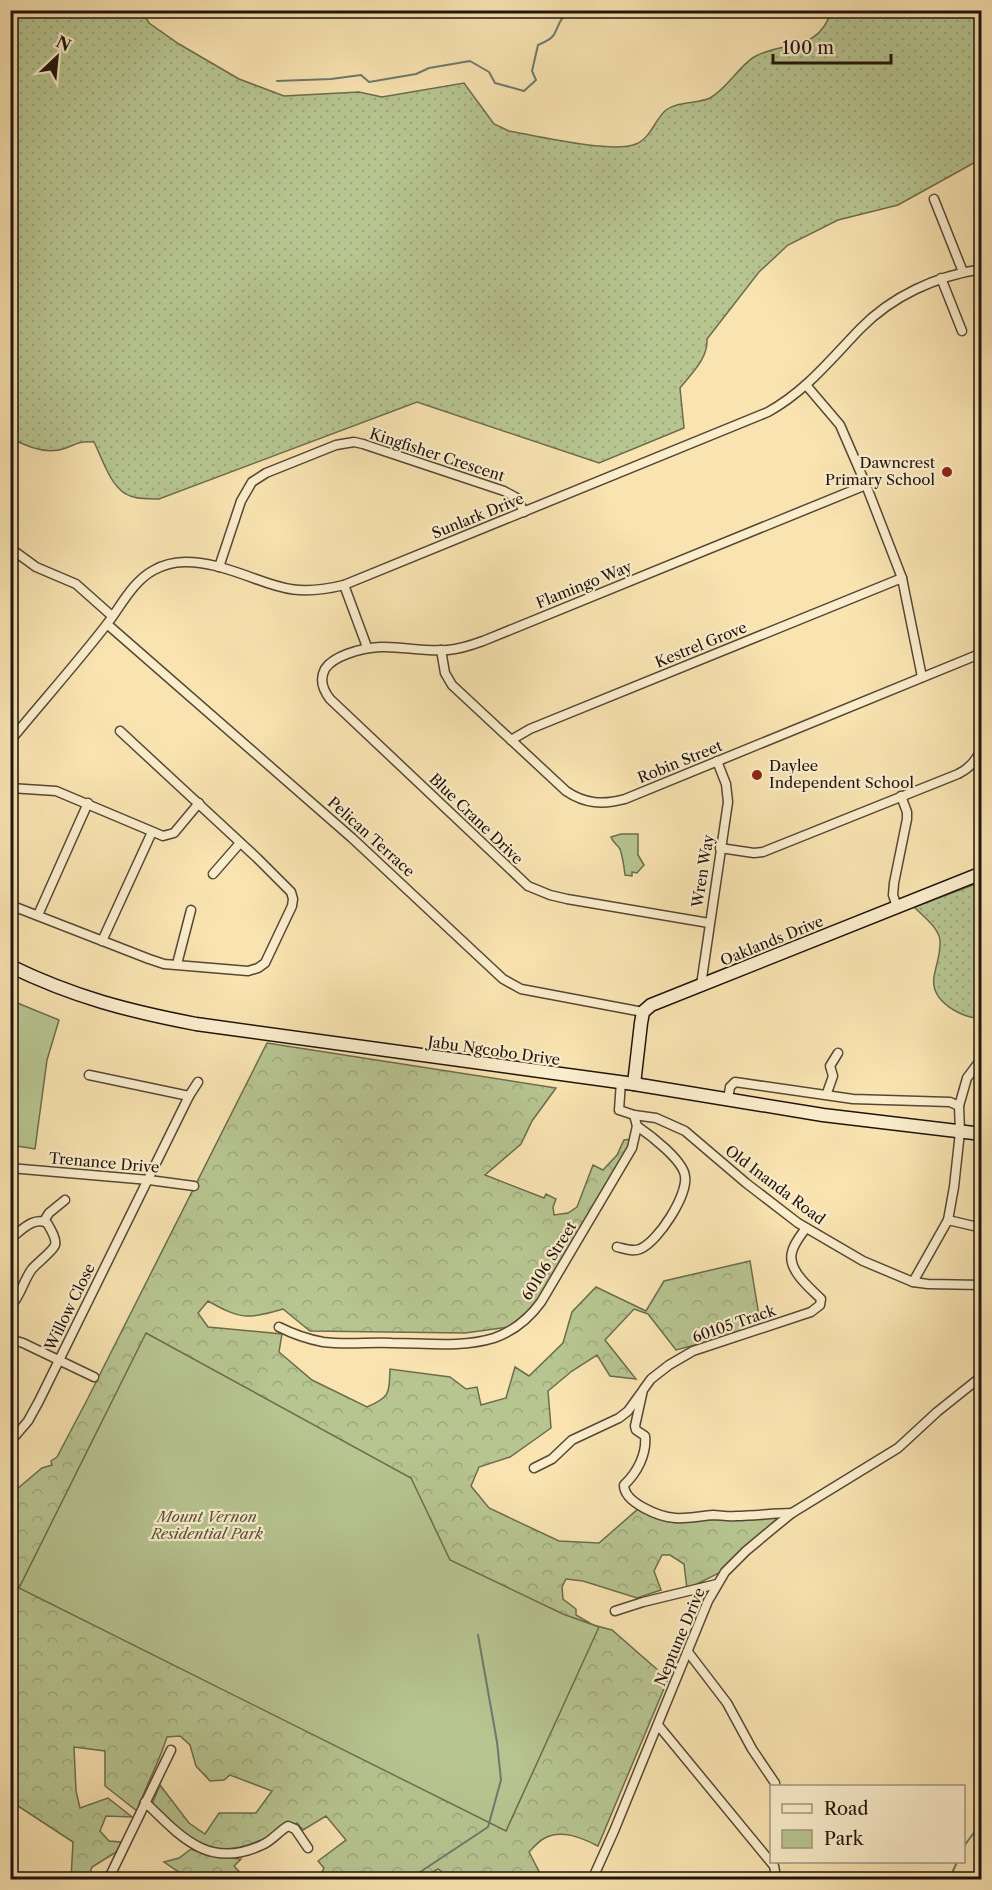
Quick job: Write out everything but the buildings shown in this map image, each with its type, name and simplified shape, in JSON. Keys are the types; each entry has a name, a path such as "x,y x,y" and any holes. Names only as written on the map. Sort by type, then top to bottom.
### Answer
{"main road":[{"name":"Oaklands Drive","path":"644,1012 651,1005 981,873"},
{"name":"Jabu Ngcobo Drive","path":"10,966 47,984 92,1000 144,1014 207,1026 621,1082 823,1114 981,1134"},
{"path":"634,1084 640,1023 644,1012"}],"street":[{"path":"934,199 963,272"},
{"name":"Sunlark Drive","path":"10,741 137,584 160,566 186,561 219,567 288,590 317,591 344,585 768,412 806,385 862,327 886,306 941,278 981,269"},
{"path":"941,278 962,331"},
{"path":"806,385 840,425 866,485 902,578 922,677"},
{"name":"Kingfisher Crescent","path":"219,567 241,501 252,482 275,470 346,442 363,444 504,491 517,498 524,512"},
{"name":"Flamingo Way","path":"367,647 386,645 441,650 456,649 483,641 866,485"},
{"name":"Pelican Terrace","path":"10,548 36,567 76,584 110,620 352,838 503,979 521,989 644,1012"},
{"name":"Kestrel Grove","path":"511,740 531,729 902,578"},
{"path":"344,585 367,647"},
{"name":"Blue Crane Drive","path":"367,647 344,655 328,665 322,677 323,690 521,881 550,896 709,922"},
{"name":"Robin Street","path":"441,650 445,673 452,685 566,791 576,798 597,804 625,799 981,653"},
{"path":"10,905 148,959 248,971 265,963 292,906 293,899 284,883 120,731"},
{"path":"720,848 754,853 763,852 967,769 974,762 981,746"},
{"name":"Wren Way","path":"700,986 728,792 717,761"},
{"path":"10,788 56,791 163,836 174,833 199,803"},
{"path":"897,907 893,895 894,883 908,812 901,796"},
{"path":"38,915 88,803"},
{"path":"102,940 152,832"},
{"path":"213,874 240,843"},
{"path":"177,964 190,910"},
{"path":"827,1094 833,1076 830,1066 838,1053"},
{"path":"913,1282 948,1220 960,1132 959,1106 967,1078 981,1058"},
{"path":"89,1075 189,1096"},
{"name":"Willow Close","path":"10,1442 28,1421 198,1082"},
{"path":"617,1247 638,1251 647,1246 670,1221 685,1184 682,1169 665,1149 637,1126 634,1115 619,1110 621,1082"},
{"path":"728,1099 730,1087 735,1082 853,1099 950,1102 959,1106"},
{"name":"Old Inanda Road","path":"634,1115 656,1118 685,1131 746,1183 806,1228 863,1261 913,1282 981,1285"},
{"name":"60106 Street","path":"279,1328 324,1342 427,1344 462,1343 492,1338 517,1327 533,1314 541,1302 617,1176 632,1149 637,1126"},
{"name":"Trenance Drive","path":"10,1168 194,1186"},
{"path":"44,1221 48,1213 65,1200"},
{"path":"10,1306 21,1292 28,1274 55,1246 54,1238 44,1221 36,1220 11,1238"},
{"path":"948,1220 981,1228"},
{"name":"60105 Track","path":"534,1468 552,1459 572,1440 628,1411 651,1379 693,1351 811,1312 820,1305 821,1299 795,1270 791,1260 795,1244 806,1228"},
{"path":"10,1339 94,1377"},
{"name":"Neptune Drive","path":"592,1880 708,1601 725,1572 746,1551 792,1513 898,1448 981,1376"},
{"path":"643,1390 635,1426 636,1430 645,1436 643,1457 624,1485 625,1492 632,1500 658,1516 676,1518 792,1513"},
{"path":"615,1611 717,1584"},
{"path":"688,1652 727,1703 752,1749 775,1783"},
{"path":"658,1725 770,1861"},
{"path":"108,1880 171,1750"},
{"path":"145,1803 187,1842 199,1849 216,1854 236,1853 261,1846 288,1826 295,1829 308,1848"},
{"path":"772,1863 775,1871 772,1880"}],"green space":[{"path":"11,10 142,11 149,23 179,44 239,79 284,96 359,92 382,97 464,83 494,124 509,131 610,147 625,147 641,141 671,107 710,98 754,57 809,40 818,34 831,11 981,11 981,159 898,205 838,220 788,245 759,272 707,339 702,360 680,388 684,428 599,463 417,402 159,499 138,498 126,494 115,484 94,442 82,442 52,451 31,447 11,438"},
{"path":"621,834 638,834 638,855 644,865 637,873 632,872 632,876 625,875 620,849 611,837"},
{"path":"982,882 981,1019 948,1007 937,994 934,977 939,954 939,935 914,907"},
{"path":"10,1000 59,1020 47,1060 35,1149 11,1145"},
{"path":"267,1043 556,1088 532,1121 521,1144 485,1175 544,1198 546,1194 556,1199 553,1207 554,1215 568,1213 577,1207 593,1165 603,1170 617,1155 624,1140 633,1139 544,1291 530,1309 509,1327 465,1333 310,1331 283,1309 261,1315 244,1316 208,1301 198,1313 208,1327 282,1334 279,1352 312,1380 367,1407 387,1394 390,1369 450,1377 466,1389 477,1387 481,1405 506,1398 515,1367 529,1376 563,1343 572,1312 596,1287 646,1311 664,1281 750,1261 761,1328 676,1350 648,1314 634,1309 605,1340 636,1379 610,1376 597,1355 572,1371 548,1391 551,1428 510,1457 479,1467 471,1486 489,1508 559,1541 599,1543 638,1509 668,1522 780,1516 719,1573 687,1589 684,1564 670,1555 662,1555 654,1571 661,1590 637,1598 583,1581 566,1579 562,1587 563,1599 576,1609 576,1615 593,1625 612,1630 668,1679 598,1846 578,1837 564,1834 543,1839 529,1852 543,1879 452,1879 438,1869 421,1879 318,1879 324,1868 318,1861 346,1840 326,1816 303,1830 297,1823 245,1846 217,1849 204,1846 171,1823 152,1804 160,1785 189,1823 205,1834 219,1813 256,1813 272,1791 230,1775 224,1780 210,1781 196,1766 190,1745 180,1736 167,1737 137,1811 105,1786 105,1751 74,1747 76,1791 80,1808 108,1798 132,1817 106,1816 100,1831 109,1841 121,1842 118,1851 92,1867 89,1876 92,1879 71,1879 73,1842 11,1803 11,1494 42,1468 52,1465 51,1461 57,1457"},
{"name":"Mount Vernon Residential Park","path":"146,1333 411,1478 450,1560 563,1614 599,1627 506,1831 19,1588"},
{"path":"191,1849 209,1856 241,1859 234,1866 246,1879 189,1879 164,1862 179,1858"}],"waterway":[{"path":"277,81 331,79 361,75 369,82 470,61 489,72 495,83 524,91 536,80 532,71 538,45 553,36 563,17 578,14 583,10"},
{"path":"408,1880 488,1827 501,1780 497,1742 478,1635"},
{"path":"965,1845 982,1822"},
{"path":"949,1880 957,1863"}],"place":[{"name":"Dawncrest Primary School","path":"947,472"},
{"name":"Daylee Independent School","path":"757,775"}]}
